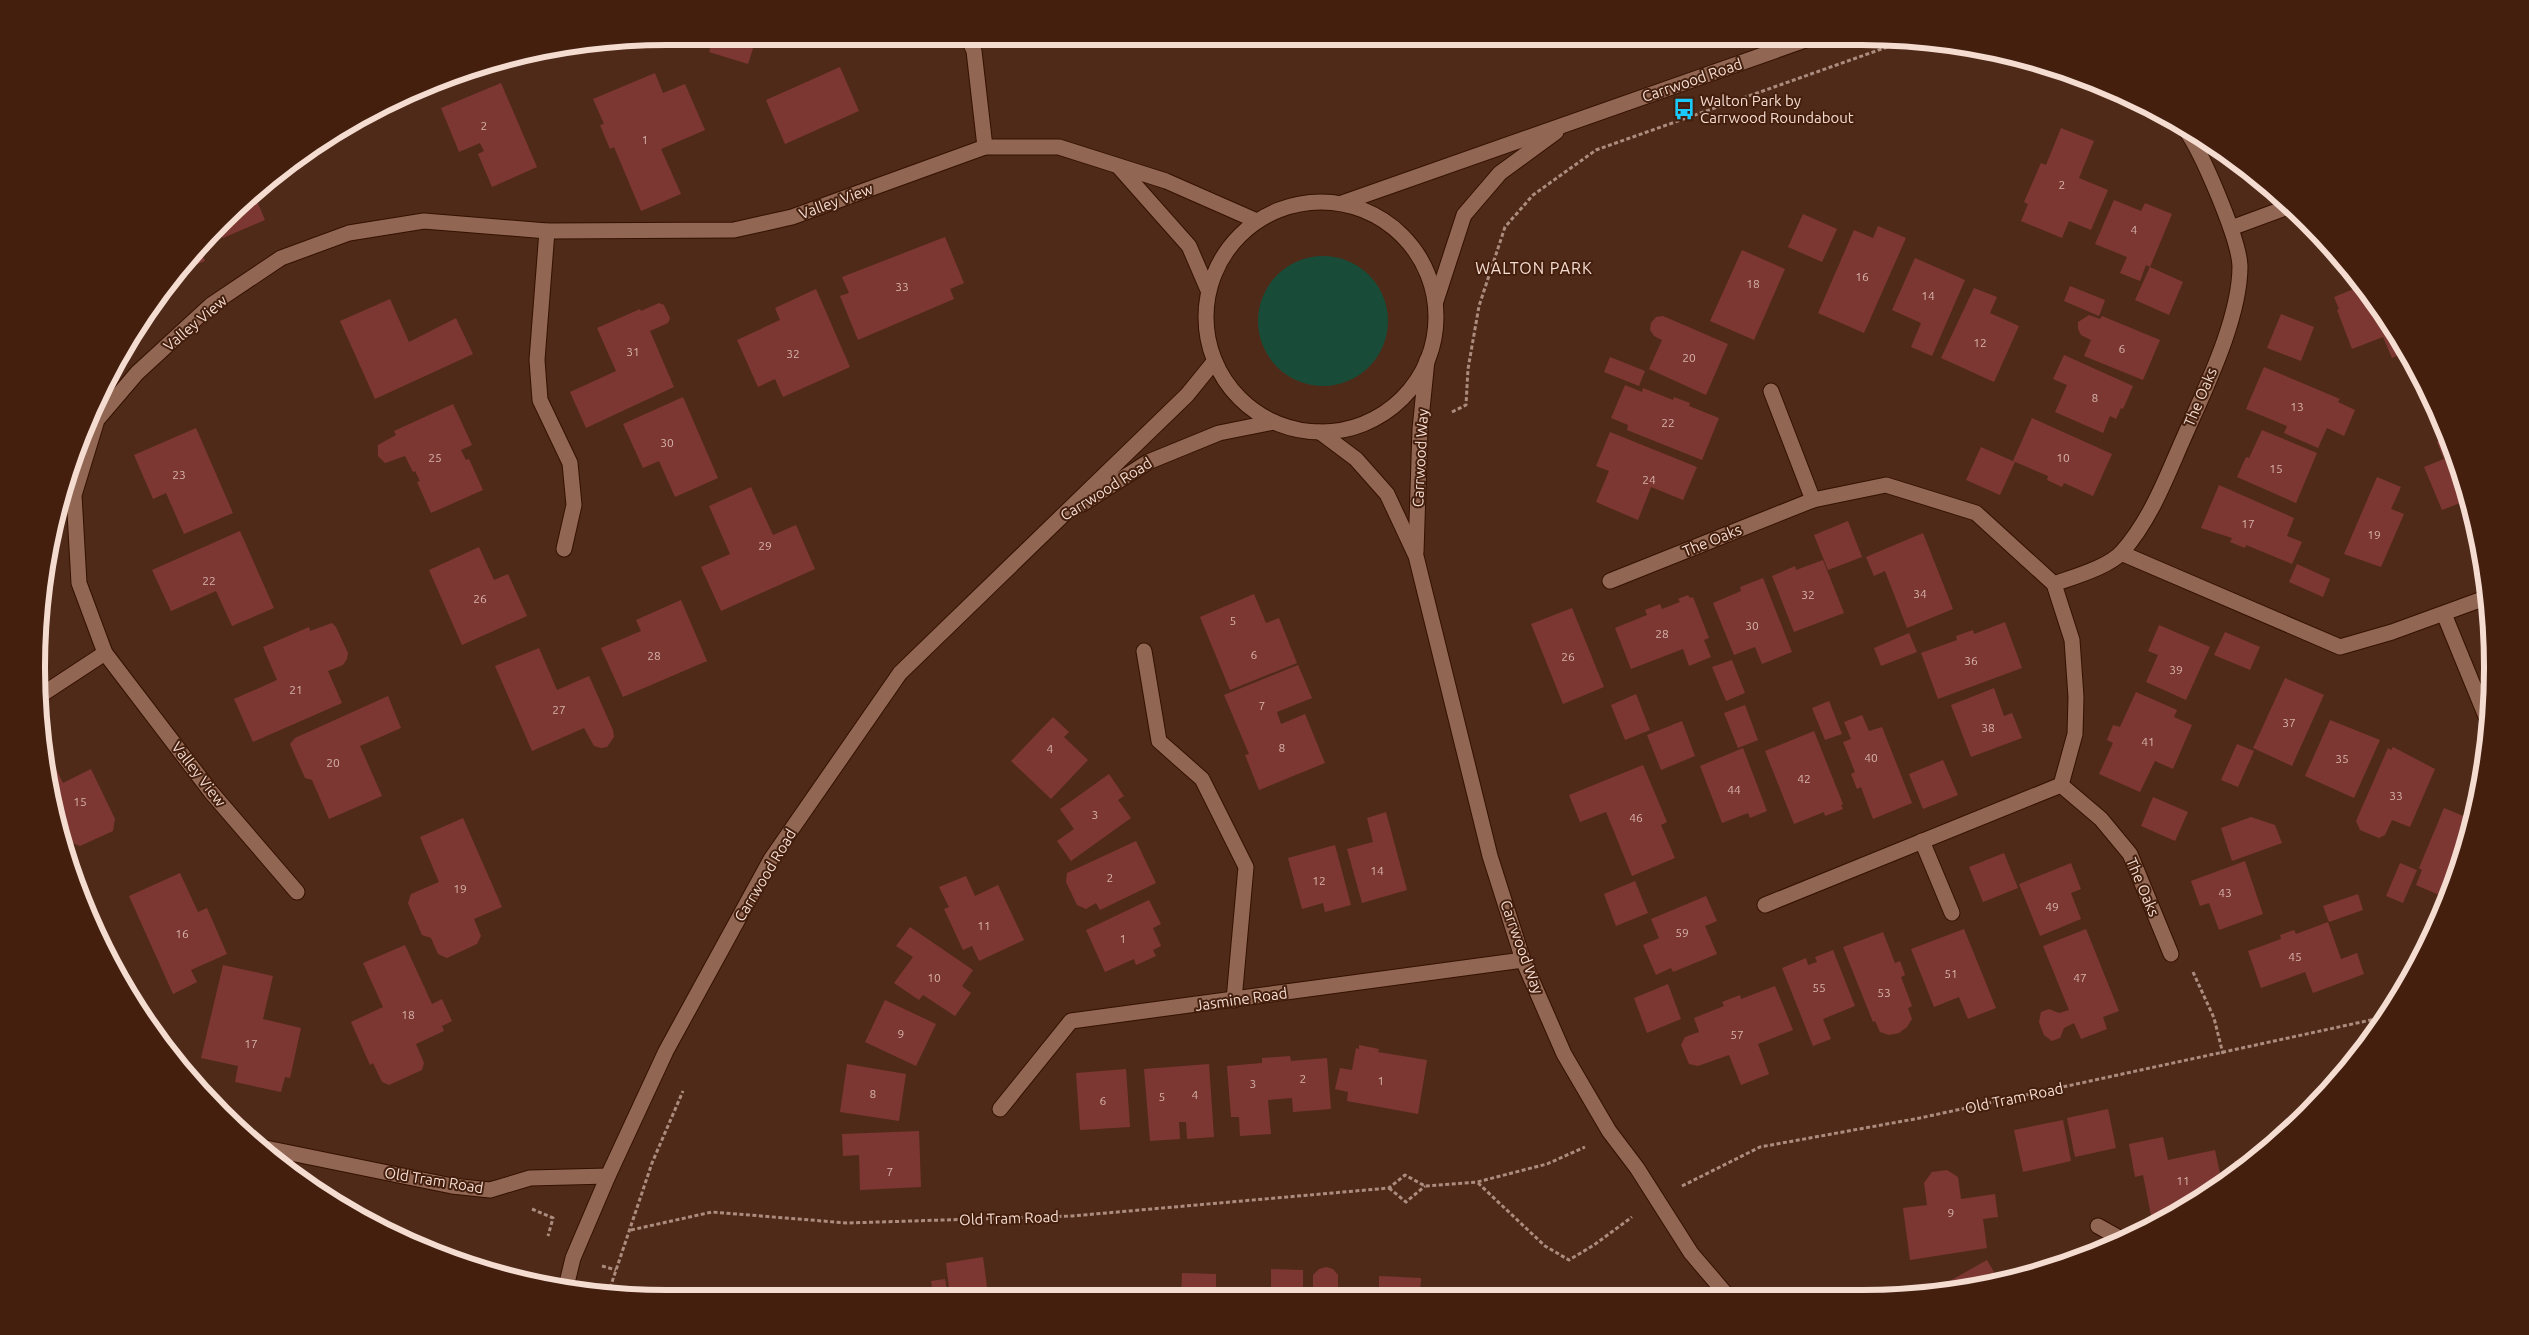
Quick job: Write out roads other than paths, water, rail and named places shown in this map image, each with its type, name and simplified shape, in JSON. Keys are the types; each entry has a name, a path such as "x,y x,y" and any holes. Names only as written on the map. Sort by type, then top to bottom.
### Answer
{"street":[{"path":"971,45 974,51 986,147"},
{"name":"Carrwood Road","path":"1342,203 1794,45"},
{"name":"Carrwood Road","path":"1435,302 1464,215 1500,174 1569,122"},
{"name":"The Oaks","path":"2054,584 2098,566 2121,553 2150,513 2206,387 2237,299 2240,265 2231,228 2191,140"},
{"name":"Valley View","path":"297,892 210,792 105,652 79,583 74,495 97,420 138,373 211,305 281,258 349,233 424,221 547,231 734,230 792,217 986,147 1059,147 1166,181 1257,221"},
{"path":"1118,166 1189,246 1208,290"},
{"path":"1312,201 1342,203 1380,218 1406,239 1421,259 1431,282 1435,302 1435,334 1427,360 1414,384 1396,405 1372,420 1346,429 1320,432 1296,429 1274,422 1243,402 1213,363 1206,333 1208,290 1226,251 1257,221 1283,208 1302,203 1312,201"},
{"path":"2231,228 2282,208"},
{"path":"547,231 537,360 540,400 570,463 574,505 564,549"},
{"name":"Carrwood Way","path":"1416,556 1420,429 1427,360"},
{"name":"Carrwood Road","path":"567,1282 573,1258 608,1176 666,1051 771,859 900,673 1187,395 1213,363"},
{"path":"1771,391 1813,500"},
{"name":"Carrwood Road","path":"1054,522 1148,462 1219,433 1274,422"},
{"name":"Carrwood Way","path":"1320,432 1356,459 1388,494 1416,556 1490,856 1524,960 1564,1054 1609,1130 1637,1168 1691,1254 1722,1290"},
{"name":"The Oaks","path":"1610,580 1813,500 1886,485 1976,513 2054,584 2072,640 2076,696 2075,734 2061,785 2101,819 2130,854 2171,954"},
{"path":"2121,553 2340,647 2392,632 2480,600"},
{"path":"2444,614 2483,709"},
{"path":"1144,651 1159,741 1202,779 1246,867 1234,1000"},
{"path":"46,692 105,652"},
{"path":"1765,905 2061,785"},
{"path":"1922,841 1952,913"},
{"name":"Jasmine Road","path":"1000,1109 1071,1021 1524,960"},
{"name":"Old Tram Road","path":"276,1151 452,1186 490,1190 530,1178 608,1176"},
{"path":"2098,1226 2116,1236"}],"place":[{"name":"Walton Park by Carrwood Roundabout","path":"1684,109"}],"district":[{"name":"WALTON PARK","path":"1534,268"}]}
